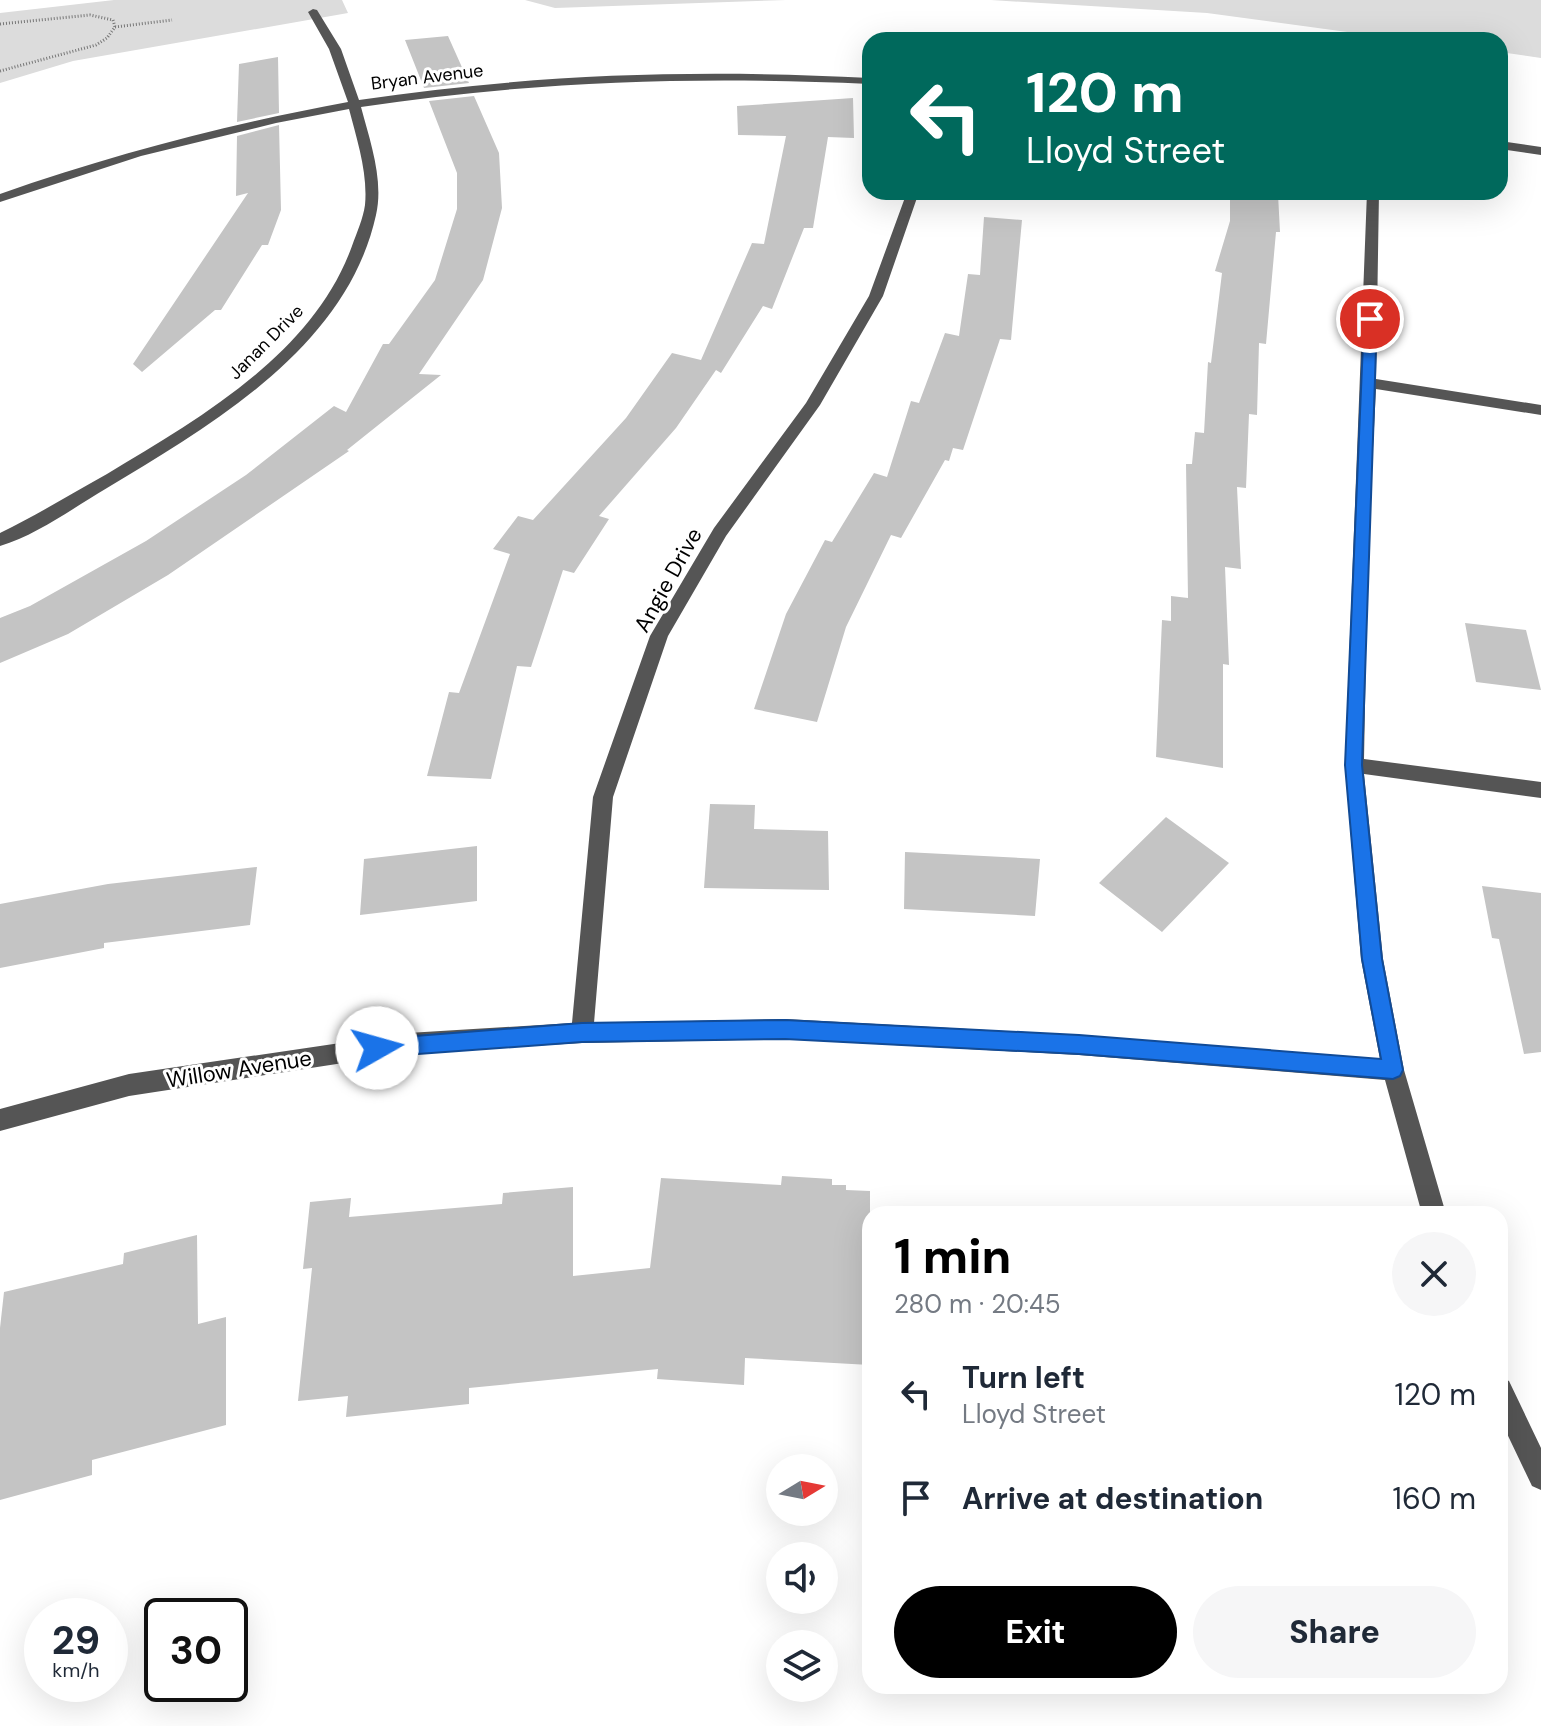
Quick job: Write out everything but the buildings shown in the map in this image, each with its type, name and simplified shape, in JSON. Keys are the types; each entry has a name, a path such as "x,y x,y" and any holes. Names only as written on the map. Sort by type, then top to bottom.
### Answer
{"street":[{"name":"Janan Drive","path":"0,540 32,525 174,441 254,384 311,326 346,277 370,217 370,171 355,104 323,24 313,12"},
{"name":"Bryan Avenue","path":"0,198 167,143 355,104 564,80 731,77 862,81"},
{"path":"1508,146 1541,151"},
{"name":"Angie Drive","path":"582,1033 603,797 659,636 720,532 812,405 876,296 910,200"},
{"path":"1373,200 1354,765 1370,944 1393,1070 1432,1206"},
{"path":"1369,383 1541,410"},
{"path":"1354,765 1541,790"},
{"name":"Willow Avenue","path":"0,1120 129,1085 408,1043 582,1033 785,1029 1079,1045 1393,1070"},
{"path":"1508,1407 1541,1477"}],"path":[{"path":"0,24 90,15 113,20 115,27 114,33 96,45 0,71"},
{"path":"115,27 172,20"}],"shaded area":[{"path":"114,0 342,0 348,13 73,61 0,83 0,13"},
{"path":"525,0 786,0 555,8"},
{"path":"991,0 1541,0 1541,58 1508,53 1508,32 1347,32 1207,13"}],"route":[{"path":"377,1048 408,1043 582,1033 785,1029 1079,1045 1393,1070 1372,959 1354,765 1370,319"}]}
